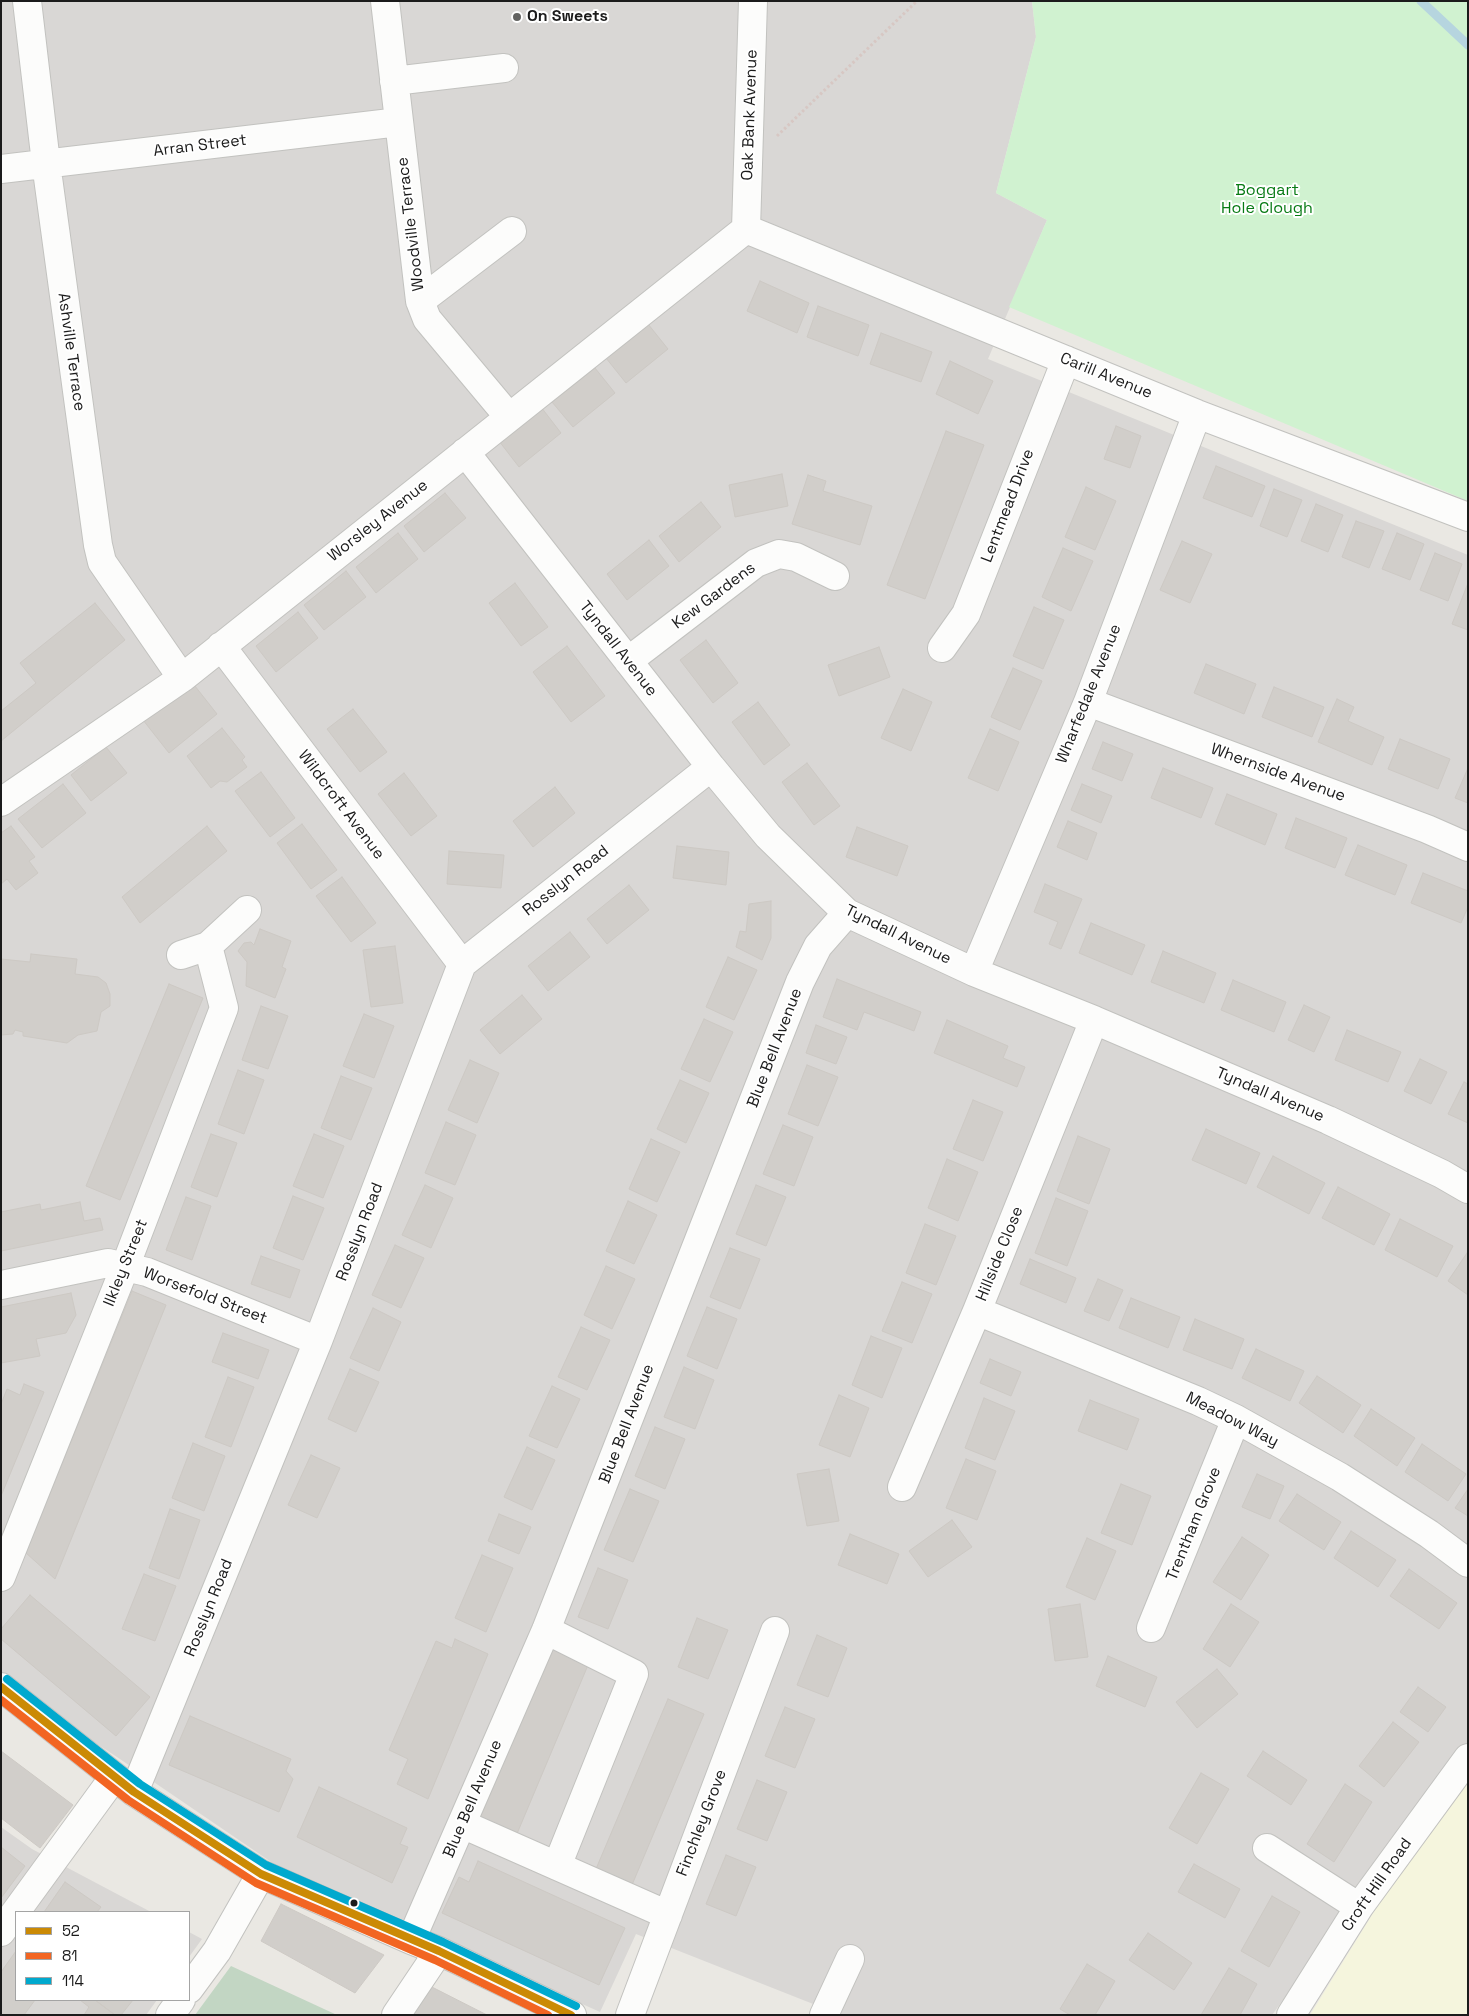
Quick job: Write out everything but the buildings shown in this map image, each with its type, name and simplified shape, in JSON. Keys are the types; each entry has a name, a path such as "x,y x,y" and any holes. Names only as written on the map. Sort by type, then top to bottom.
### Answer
{"street":[{"name":"Ashville Terrace","path":"27,1 46,163 98,545 102,562 182,678"},
{"name":"Woodville Terrace","path":"384,1 420,301 427,319 509,417"},
{"name":"Oak Bank Avenue","path":"746,229 753,1"},
{"path":"394,81 504,68"},
{"name":"Arran Street","path":"1,170 46,163 399,122"},
{"name":"Worsley Avenue","path":"1,802 182,678 746,229"},
{"name":"Carill Avenue","path":"746,229 1198,414 1468,517"},
{"path":"420,301 512,231"},
{"name":"Lentmead Drive","path":"942,648 966,614 1066,360"},
{"name":"Wharfedale Avenue","path":"974,972 1088,702 1198,414"},
{"name":"Tyndall Avenue","path":"465,452 628,662 768,836 847,913 974,972 1094,1020 1328,1120 1442,1174 1468,1189"},
{"name":"Kew Gardens","path":"628,662 756,563 778,554 796,557 835,576"},
{"name":"Wildcroft Avenue","path":"221,646 462,964"},
{"name":"Whernside Avenue","path":"1088,702 1418,825 1468,847"},
{"name":"Rosslyn Road","path":"19,1911 124,1785 318,1341 462,964 711,766"},
{"path":"181,955 208,946 247,910"},
{"name":"Blue Bell Avenue","path":"411,1940 546,1630 800,982 818,946 847,913"},
{"name":"Ilkley Street","path":"1,1577 125,1267 224,1008 208,946"},
{"name":"Hillside Close","path":"902,1487 977,1311 1094,1020"},
{"name":"Worsefold Street","path":"1,1285 108,1263 147,1272 318,1341"},
{"name":"Meadow Way","path":"977,1311 1198,1401 1236,1419 1340,1477 1429,1534 1468,1563"},
{"name":"Trentham Grove","path":"1152,1628 1236,1419"},
{"path":"546,1630 634,1674 557,1866"},
{"name":"Finchley Grove","path":"630,2015 775,1631"},
{"path":"1,1687 124,1785 262,1874 439,1951 572,2015"},
{"name":"Croft Hill Road","path":"1291,2015 1359,1907 1468,1758"},
{"path":"462,1824 668,1915"},
{"path":"1267,1848 1359,1907"},
{"path":"190,1988 217,1951 262,1874"},
{"name":"Rosslyn Road","path":"1,1932 15,1915"},
{"path":"396,2015 439,1951"},
{"path":"824,2015 850,1959"},
{"path":"170,2015 180,2001"}],"path":[{"path":"748,164 917,1"}],"shaded area":[{"path":"1,1 1032,1 1036,37 996,193 1047,220 988,359 1468,555 1468,1750 1272,2015 841,2015 636,1934 600,2012 280,1868 10,1687 1,1676"},
{"path":"1468,1772 1468,2015 1310,2015 1398,1873"},
{"path":"1,1827 32,1849 149,1911 15,1911 15,2001 156,2001 146,2015 1,2015"},
{"path":"190,1933 202,1939 190,1956"},
{"path":"231,1966 337,2015 195,2015"}],"green space":[{"name":"Boggart Hole Clough","path":"1032,1 1468,1 1468,501 1009,307 1047,220 996,193 1036,37"}],"waterway":[{"path":"1421,1 1468,45"}],"transit line":[{"name":"114","path":"7,1679 140,1784 266,1865 443,1942 576,2006"},
{"name":"52","path":"1,1687 134,1792 261,1874 439,1951 571,2015"},
{"name":"81","path":"1,1700 128,1800 256,1883 435,1960 548,2015"}],"place":[{"name":"On Sweets","path":"517,17"}]}
